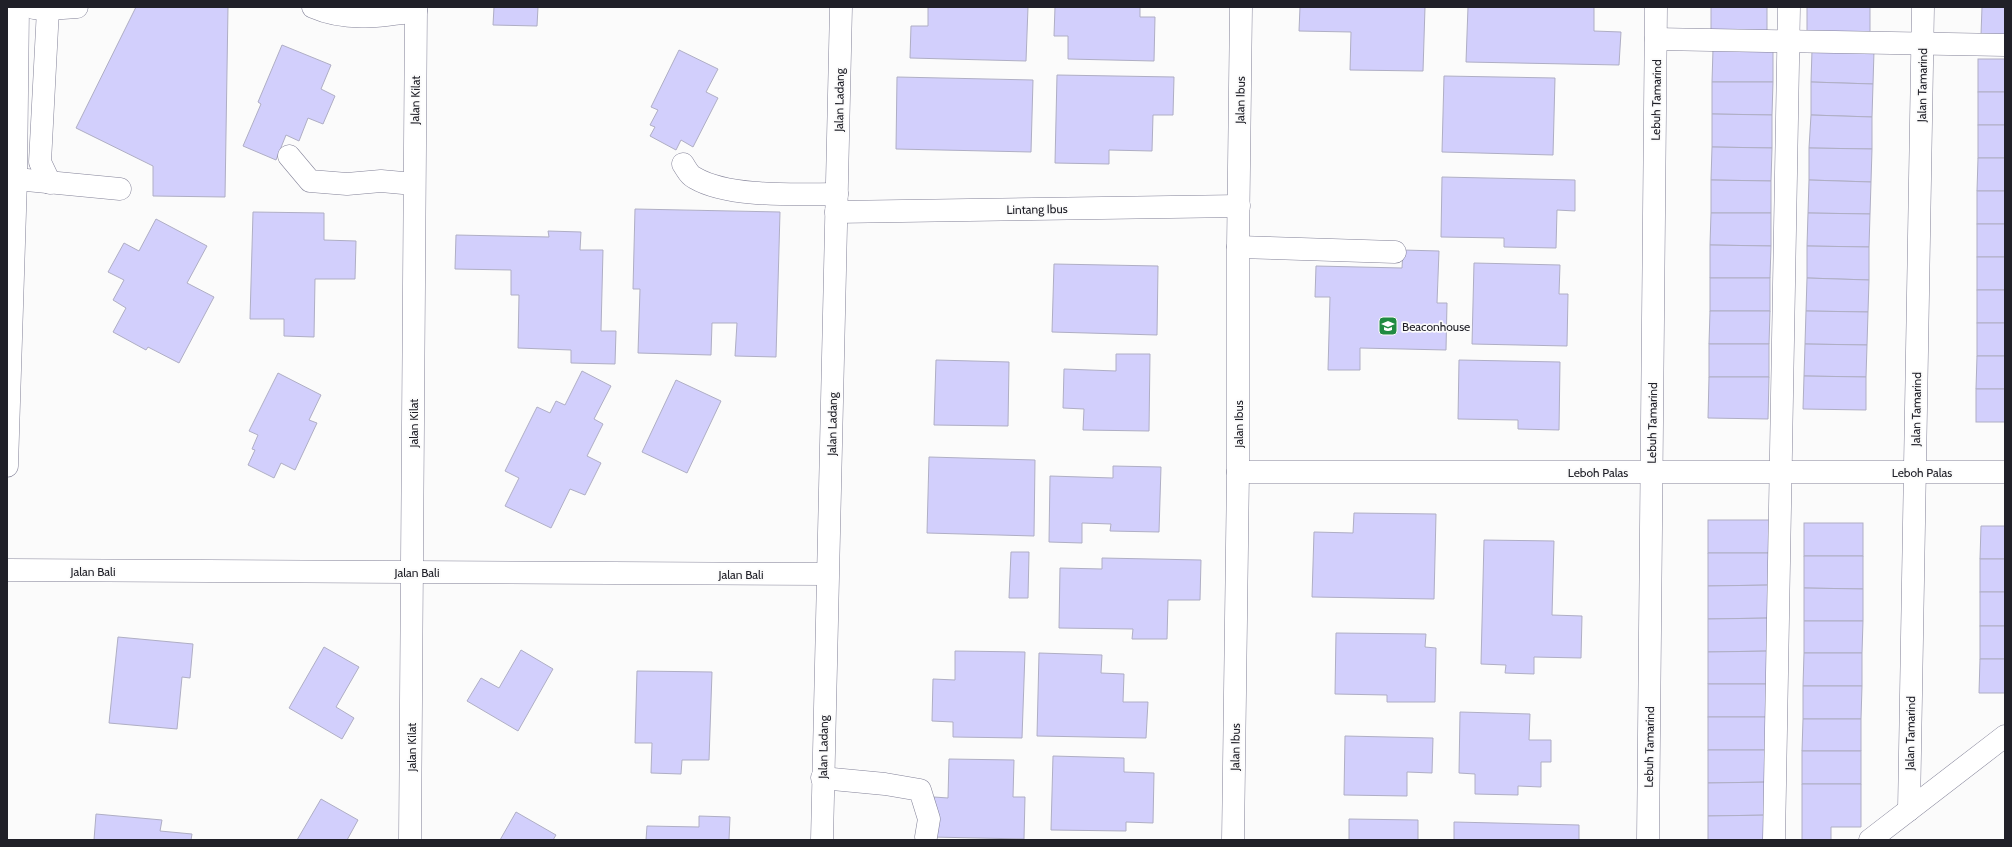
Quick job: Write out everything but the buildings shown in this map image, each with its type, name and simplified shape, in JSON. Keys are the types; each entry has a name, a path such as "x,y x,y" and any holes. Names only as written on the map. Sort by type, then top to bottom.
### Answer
{"street":[{"path":"7,466 16,179 18,7"},
{"path":"22,7 48,9 77,7"},
{"path":"314,7 334,15 366,18 416,9"},
{"name":"Jalan Ladang","path":"822,840 822,778 841,7"},
{"name":"Jalan Ibus","path":"1233,840 1238,472 1238,206 1241,7"},
{"name":"Lebuh Tamarind","path":"1648,840 1656,7"},
{"path":"1774,840 1789,7"},
{"name":"Jalan Tamarind","path":"1909,810 1923,7"},
{"path":"48,9 40,162 50,183"},
{"name":"Jalan Kilat","path":"410,840 416,9"},
{"path":"1656,39 2005,45"},
{"path":"289,156 310,181 347,184 380,181 414,184"},
{"name":"Lintang Ibus","path":"682,164 694,178 719,188 837,203 1238,206"},
{"path":"16,179 120,189"},
{"path":"1238,247 1396,252"},
{"name":"Leboh Palas","path":"1238,472 2005,472"},
{"name":"Jalan Bali","path":"7,570 827,574"},
{"path":"1870,840 2005,736"},
{"path":"822,778 885,784 920,790 929,819 926,837"}],"place":[{"name":"Beaconhouse","path":"1388,326"}]}
